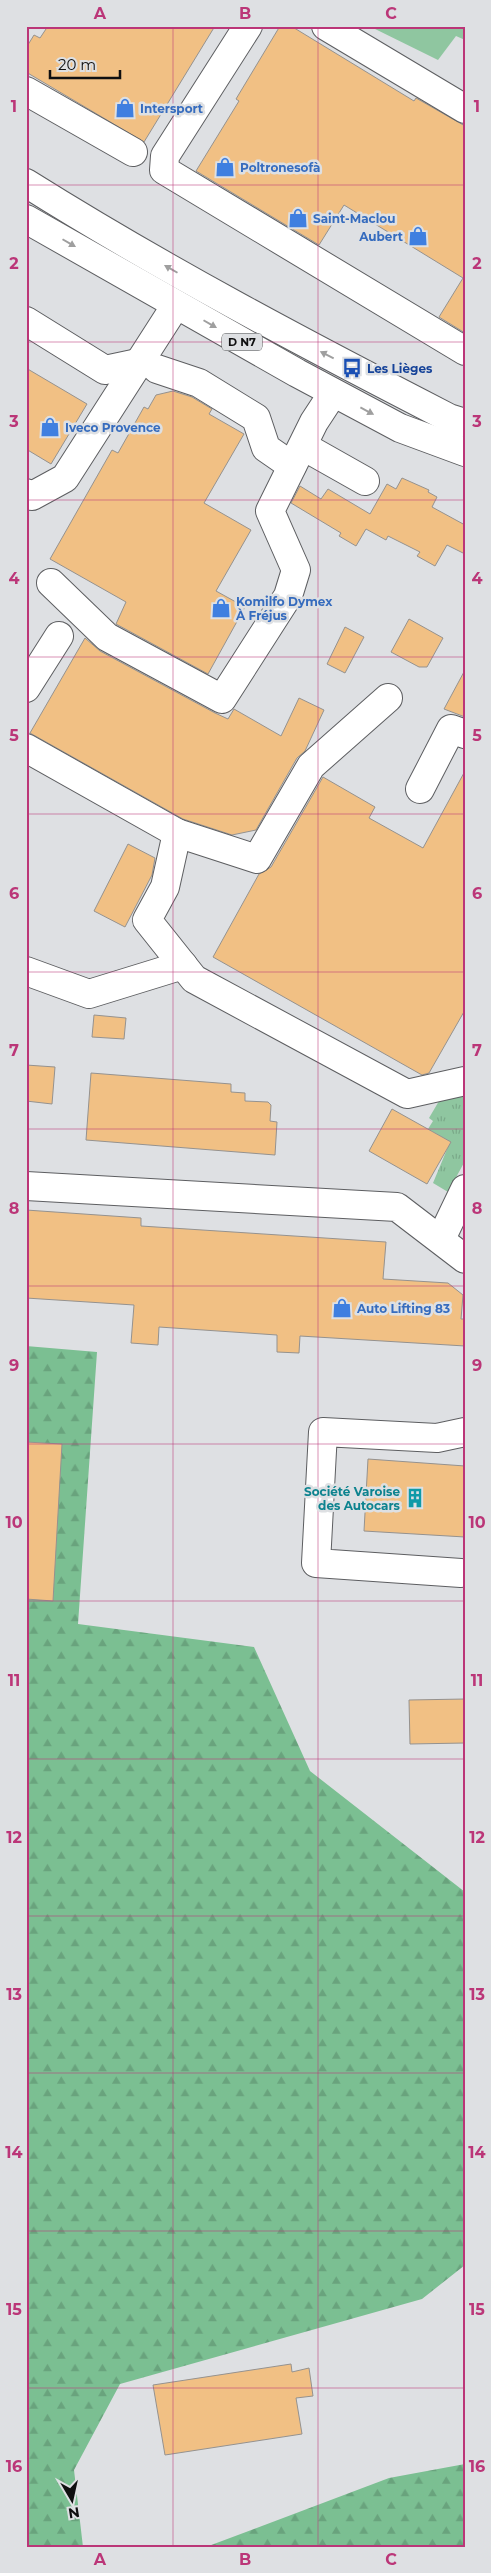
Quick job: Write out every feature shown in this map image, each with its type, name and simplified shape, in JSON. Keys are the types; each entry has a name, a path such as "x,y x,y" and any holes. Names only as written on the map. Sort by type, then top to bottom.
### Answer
{"main road":[{"path":"248,26 166,156 164,170 465,352"},
{"path":"326,26 465,109"},
{"path":"26,90 133,152"},
{"name":"D N7","path":"26,183 79,216 287,335 449,418 465,423"},
{"name":"D N7","path":"26,219 333,393 400,428 465,452"},
{"path":"28,498 65,478 147,366 176,304"},
{"path":"26,321 104,370 147,366 199,383 256,418 266,448 297,456 365,481"},
{"path":"51,583 107,637 222,699 288,596 296,570 270,511 297,456 333,393"},
{"path":"26,688 59,636"},
{"path":"26,748 176,834 257,859 311,766 388,698"},
{"path":"420,789 451,730 465,734"},
{"path":"176,834 165,887 147,920 194,979 407,1094 465,1081"},
{"path":"26,971 89,994 183,965"},
{"path":"26,1186 397,1208 441,1239 465,1259"},
{"path":"441,1239 465,1189"},
{"path":"461,1573 316,1563 323,1432 437,1438 465,1432"}],"green space":[{"path":"369,26 465,26 465,40 456,36 438,60"},
{"path":"465,1092 465,1161 448,1192 433,1183 450,1142 428,1129 433,1121 429,1118 439,1101"},
{"path":"26,1346 97,1352 78,1624 254,1647 310,1771 465,1892 465,2265 422,2299 120,2384 74,2470 83,2547 26,2547"},
{"path":"465,2464 465,2547 206,2547 389,2478"}],"building":[{"name":"Intersport","path":"48,26 215,26 144,142 26,72 26,48 34,35 40,38"},
{"path":"280,26 291,26 414,101 416,98 465,126 465,333 439,317 463,278 344,205 319,245 196,171 239,101 236,99"},
{"name":"Iveco Provence","path":"26,368 87,404 51,464 26,449"},
{"path":"173,391 192,397 212,409 209,414 244,434 204,503 251,530 216,591 245,607 208,674 116,624 126,602 50,559 112,450 118,453 144,407 148,409 156,395"},
{"path":"402,478 429,490 428,492 437,497 432,507 465,525 465,554 447,545 435,566 417,556 420,552 388,536 386,540 366,529 356,546 339,536 341,533 291,503 300,486 321,499 328,489 370,514 387,484 396,489"},
{"path":"409,619 443,638 427,667 419,667 391,652"},
{"path":"345,627 364,637 345,673 327,664"},
{"path":"85,638 100,651 215,713 228,719 234,709 281,736 299,698 324,710 305,751 297,758 256,830 232,835 183,819 30,733"},
{"path":"465,670 465,717 444,709"},
{"path":"465,771 465,1010 429,1073 422,1075 213,957 259,874 271,867 323,777 375,807 369,818 423,848"},
{"path":"128,844 155,858 152,875 125,927 94,911"},
{"path":"94,1015 126,1018 124,1039 92,1037"},
{"path":"26,1065 55,1067 52,1104 26,1101"},
{"path":"91,1073 231,1084 231,1092 245,1093 245,1101 268,1102 271,1105 270,1121 277,1122 275,1155 86,1140"},
{"path":"392,1109 451,1142 427,1184 369,1151"},
{"path":"26,1210 141,1218 141,1226 386,1242 383,1279 448,1283 463,1295 461,1319 465,1319 465,1346 300,1336 299,1353 277,1352 277,1335 159,1327 158,1345 131,1343 134,1305 26,1298"},
{"path":"26,1442 62,1444 53,1601 26,1599"},
{"name":"Société Varoise des Autocars","path":"368,1459 465,1466 465,1537 364,1531"},
{"path":"465,1699 465,1743 410,1744 409,1700"},
{"path":"291,2364 292,2372 309,2368 313,2396 296,2398 302,2434 165,2455 153,2385"}],"place":[{"name":"Intersport","path":"125,108"},
{"name":"Poltronesofà","path":"225,167"},
{"name":"Saint-Maclou","path":"298,218"},
{"name":"Aubert","path":"418,236"},
{"name":"Les Lièges","path":"352,368"},
{"name":"Iveco Provence","path":"50,427"},
{"name":"Komilfo Dymex À Fréjus","path":"221,608"},
{"name":"Auto Lifting 83","path":"342,1308"},
{"name":"Société Varoise des Autocars","path":"415,1498"}]}
